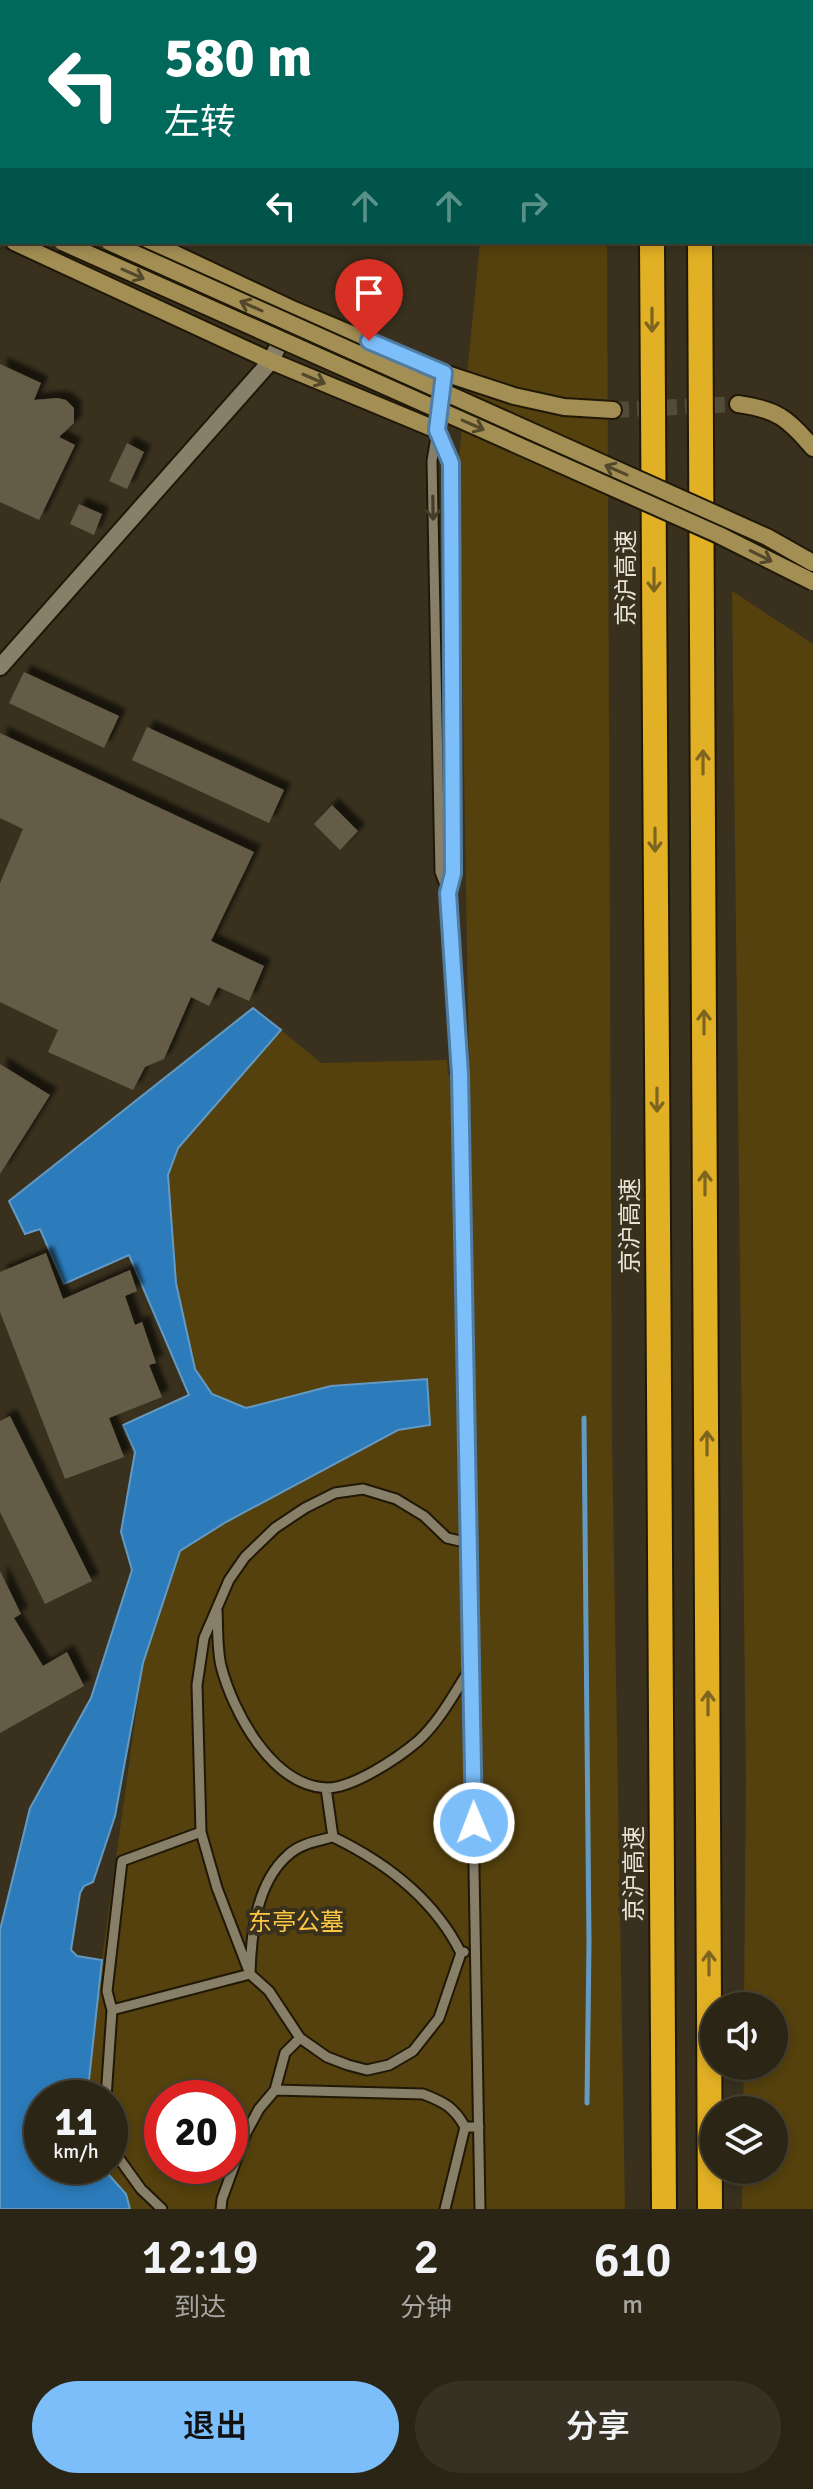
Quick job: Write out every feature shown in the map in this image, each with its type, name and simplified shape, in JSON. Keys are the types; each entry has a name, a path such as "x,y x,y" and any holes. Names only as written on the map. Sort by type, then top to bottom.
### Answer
{"highway":[{"name":"京沪高速","path":"652,244 664,2209"},
{"path":"700,244 710,2209"}],"main road":[{"path":"18,244 271,361 437,430 444,373"},
{"path":"66,244 719,535 813,582"},
{"path":"113,244 767,537 813,563"},
{"path":"154,244 294,310 444,373 527,399 564,407 613,410"},
{"path":"738,404 768,408 798,430 813,448"}],"street":[{"path":"0,667 271,361 294,310"}],"lane":[{"path":"437,430 451,463 453,873 448,893"},
{"path":"437,430 432,461 439,856 440,872 448,893 460,1074 480,2209"},
{"path":"250,1974 255,1914 269,1881 286,1856 307,1843 333,1837 393,1871 448,1926 461,1953 439,2018 413,2051 389,2065 367,2070 327,2057 300,2038 269,1991 250,1974 217,1888 201,1832 197,1685 204,1638 229,1580 245,1557 275,1528 335,1493 363,1489 396,1499 424,1516 447,1538 469,1543"},
{"path":"217,1608 220,1663 231,1697 249,1729 272,1762 297,1780 326,1788 343,1785 369,1773 419,1740 471,1666"},
{"path":"326,1788 333,1837"},
{"path":"107,2080 112,2010 107,1991 122,1861 201,1832"},
{"path":"461,1953 477,1948"},
{"path":"112,2010 250,1974"},
{"path":"221,2209 246,2133 259,2109 275,2090 285,2053 300,2038"},
{"path":"275,2090 423,2094 445,2102 456,2111 465,2127 445,2209"},
{"path":"465,2127 479,2127"},
{"path":"128,2171 162,2209"}],"green space":[{"name":"东亭公墓","path":"480,244 607,244 612,1441 625,2209 130,2209 126,2194 117,2184 128,2184 128,2080 89,2080 102,1960 143,1663 180,1551 226,1522 398,1430 430,1425 426,1379 331,1386 246,1408 212,1394 195,1369 176,1283 168,1175 178,1148 281,1030 321,1063 447,1060 448,1075 469,1073 459,458"},
{"path":"732,591 813,644 813,2209 742,2209 743,2184 788,2184 788,2096 743,2096 744,2080 788,2080 788,1992 744,1992 746,1780"}],"water":[{"path":"253,1008 281,1030 178,1148 168,1175 176,1283 195,1369 212,1394 246,1408 331,1386 427,1379 430,1425 398,1430 226,1522 180,1551 143,1663 115,1816 93,1882 84,1886 80,1893 71,1950 77,1956 102,1960 89,2080 24,2080 24,2184 117,2184 126,2194 130,2209 0,2209 0,1930 30,1808 91,1698 132,1570 121,1532 135,1452 123,1425 189,1395 129,1255 64,1284 40,1229 25,1234 9,1201"}],"building":[{"path":"0,364 41,383 34,400 57,398 66,400 74,408 74,423 59,437 75,445 39,520 0,502"},
{"path":"127,443 144,452 127,489 109,481"},
{"path":"79,504 102,514 94,535 70,524"},
{"path":"24,672 119,716 104,748 9,703"},
{"path":"147,727 284,790 269,823 132,760"},
{"path":"0,733 254,852 211,941 264,966 249,1001 218,987 209,1006 191,997 164,1059 145,1067 133,1090 48,1052 58,1030 0,1002 0,883 23,829 0,818"},
{"path":"332,805 358,831 340,850 314,824"},
{"path":"0,1064 50,1095 0,1174"},
{"path":"46,1253 63,1299 130,1270 137,1291 125,1296 135,1325 142,1322 156,1363 149,1365 162,1397 109,1418 124,1457 65,1479 0,1312 0,1272"},
{"path":"10,1416 92,1581 45,1604 0,1512 0,1421"},
{"path":"0,1571 21,1614 14,1618 43,1666 67,1652 84,1686 0,1733"}],"waterway":[{"path":"584,1418 589,1942 587,2103"}],"tunnel":[{"path":"613,410 738,404"}],"route":[{"path":"369,341 444,373 437,430 451,463 453,873 448,893 460,1074 474,1823"}]}
